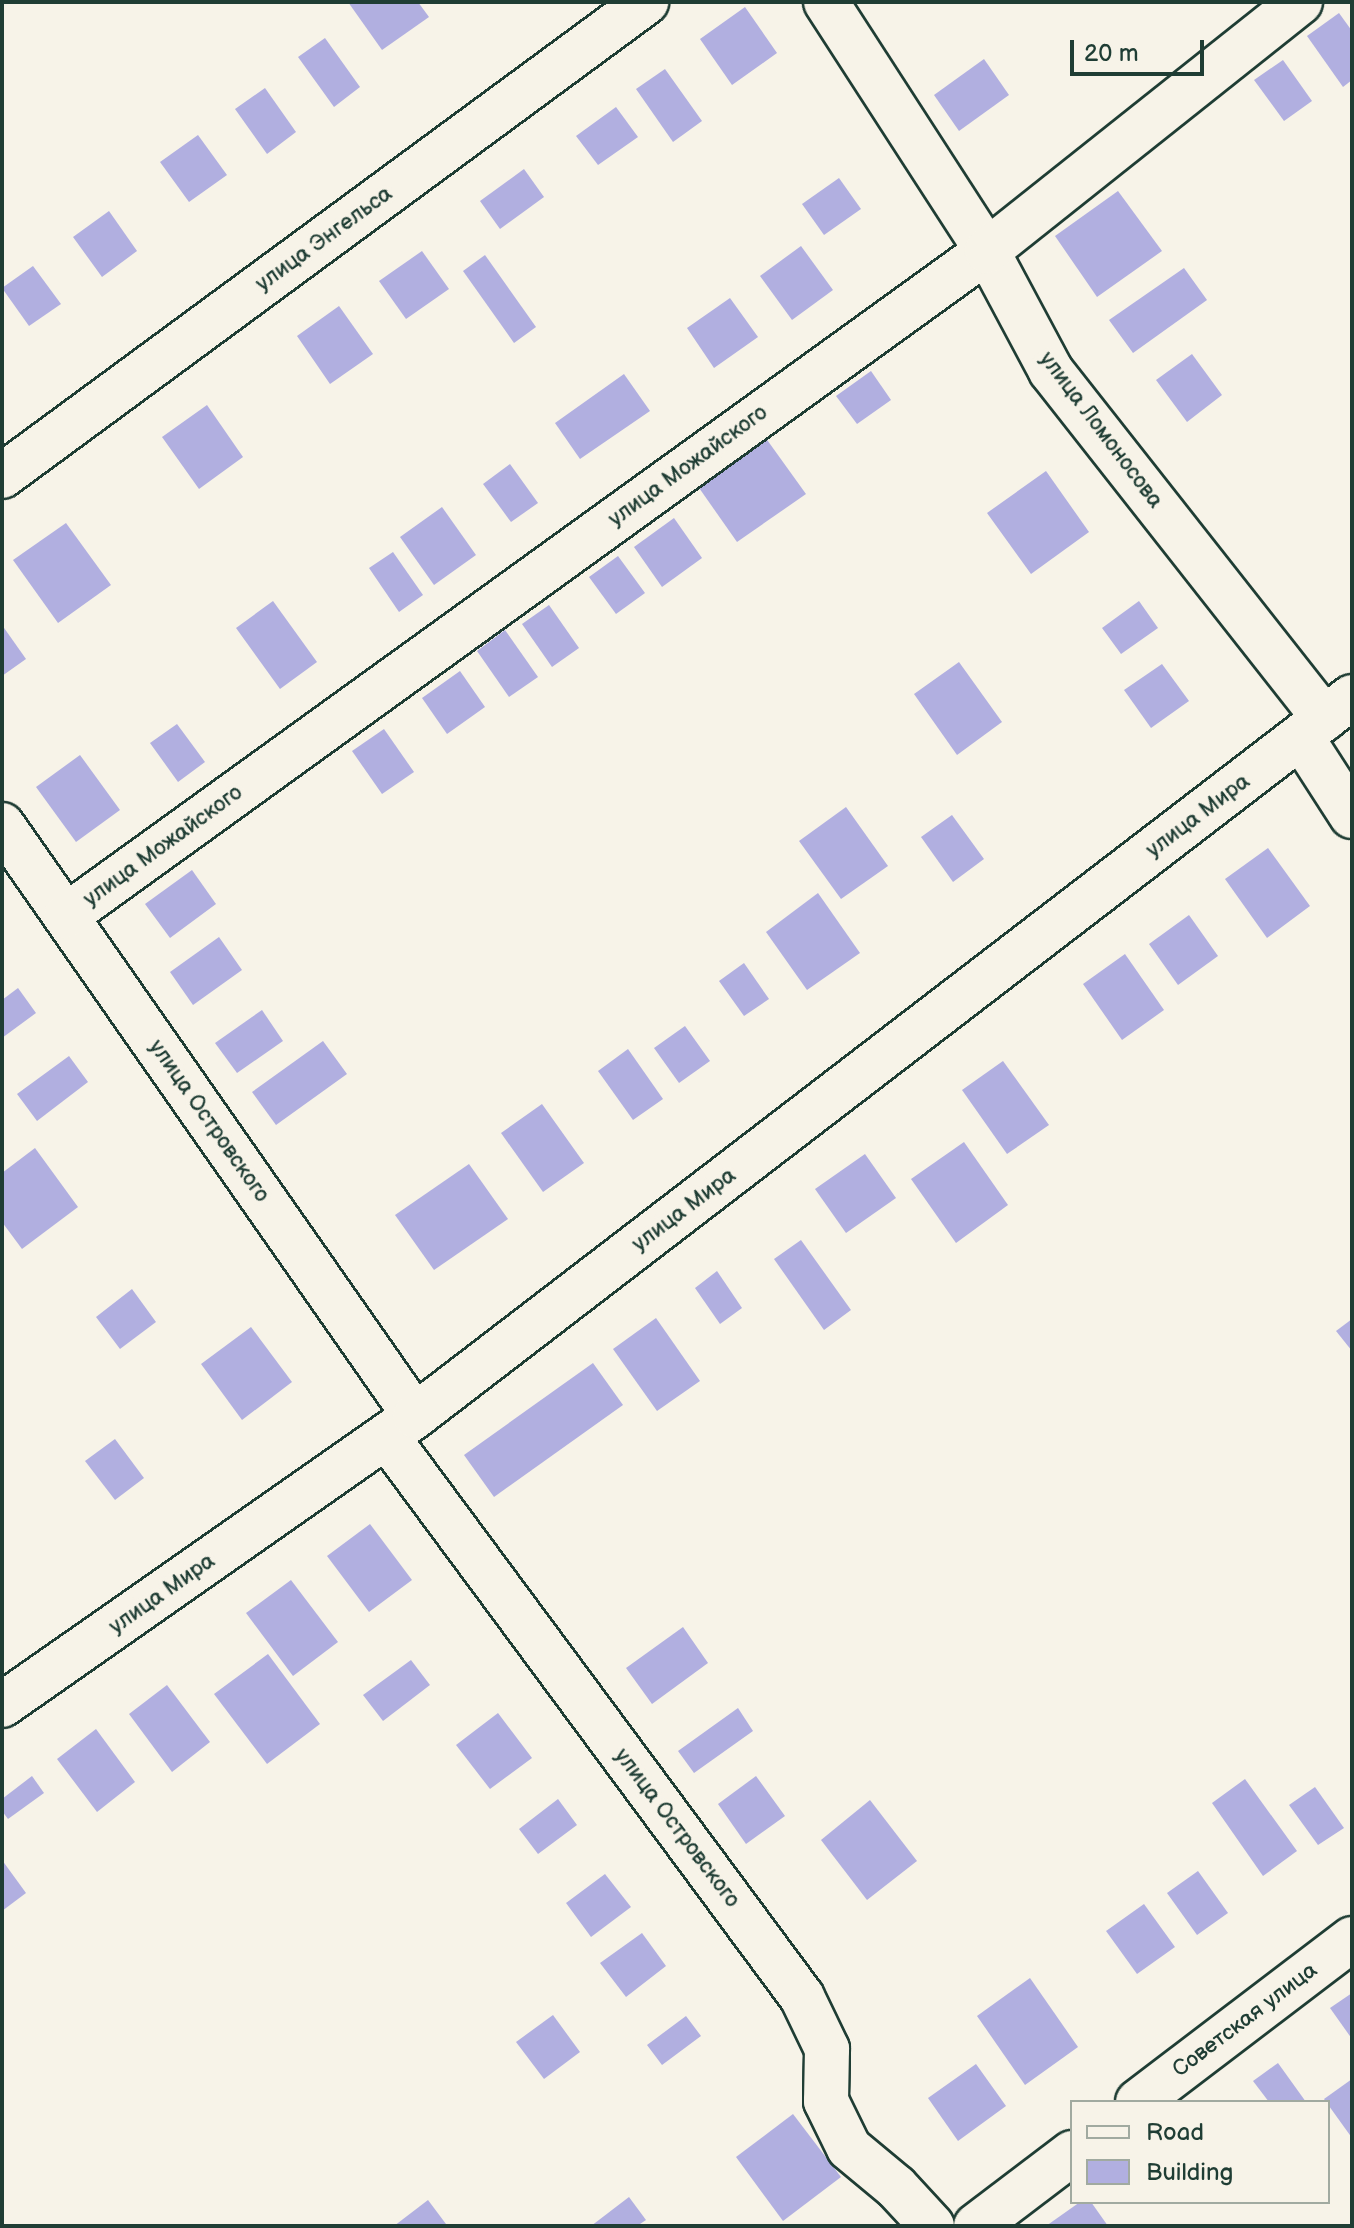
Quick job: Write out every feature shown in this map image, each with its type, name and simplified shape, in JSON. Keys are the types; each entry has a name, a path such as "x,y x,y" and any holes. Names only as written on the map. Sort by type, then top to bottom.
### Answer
{"street":[{"name":"улица Энгельса","path":"2,476 646,2"},
{"name":"улица Ломоносова","path":"826,2 987,251 1051,371 1326,717 1352,816"},
{"name":"улица Можайского","path":"66,916 987,251 1300,2"},
{"name":"улица Мира","path":"2,1705 401,1426 1326,717"},
{"name":"улица Островского","path":"2,825 66,916 401,1426 802,1997 827,2049 826,2101 849,2148 896,2187 932,2226"},
{"name":"Советская улица","path":"1141,2100 1352,1939"},
{"path":"976,2226 1070,2155"}],"building":[{"path":"348,2 418,2 429,17 382,50"},
{"path":"745,7 777,53 732,85 700,39"},
{"path":"1339,13 1352,31 1352,80 1343,87 1307,36"},
{"path":"325,38 360,87 334,107 298,57"},
{"path":"984,59 1009,95 959,131 934,95"},
{"path":"1283,60 1312,101 1284,121 1254,80"},
{"path":"665,69 702,121 673,142 636,89"},
{"path":"265,88 296,132 267,154 235,109"},
{"path":"616,107 638,137 598,165 576,136"},
{"path":"198,135 227,175 189,202 160,162"},
{"path":"524,169 544,197 500,229 480,201"},
{"path":"839,178 861,209 824,235 802,204"},
{"path":"1118,191 1162,251 1097,297 1055,236"},
{"path":"109,211 137,251 102,277 73,237"},
{"path":"801,246 833,290 792,320 760,276"},
{"path":"422,251 449,289 406,319 379,281"},
{"path":"485,255 536,327 514,343 463,271"},
{"path":"33,266 61,304 29,326 2,288"},
{"path":"1184,268 1207,300 1133,353 1109,320"},
{"path":"730,298 758,337 714,368 687,328"},
{"path":"339,306 373,354 330,384 297,336"},
{"path":"1192,354 1222,395 1187,422 1156,380"},
{"path":"871,371 891,400 857,424 836,396"},
{"path":"624,374 650,411 580,459 555,423"},
{"path":"207,405 243,457 199,489 162,437"},
{"path":"765,437 806,494 737,542 697,485"},
{"path":"510,464 538,503 511,522 483,484"},
{"path":"1046,471 1089,532 1031,574 987,513"},
{"path":"442,507 476,555 434,585 400,537"},
{"path":"674,518 702,558 662,587 634,547"},
{"path":"66,523 111,585 58,623 13,560"},
{"path":"393,552 423,595 399,612 369,568"},
{"path":"618,556 645,593 616,614 589,577"},
{"path":"273,601 317,662 280,689 236,628"},
{"path":"1139,601 1158,628 1121,654 1102,628"},
{"path":"549,605 579,648 552,667 522,624"},
{"path":"2,625 26,659 2,676"},
{"path":"505,630 538,677 509,697 477,651"},
{"path":"959,662 1002,722 957,755 914,694"},
{"path":"1162,664 1189,701 1151,728 1124,690"},
{"path":"460,671 485,707 447,734 422,698"},
{"path":"177,724 205,762 178,782 150,743"},
{"path":"384,729 414,772 382,794 352,751"},
{"path":"80,755 120,810 76,842 36,787"},
{"path":"846,807 888,866 841,899 799,841"},
{"path":"952,815 984,859 953,882 921,837"},
{"path":"1268,848 1310,906 1267,938 1225,879"},
{"path":"192,870 216,904 170,938 145,904"},
{"path":"818,893 860,953 807,990 766,932"},
{"path":"1189,915 1218,956 1178,985 1149,944"},
{"path":"219,937 242,970 193,1005 170,972"},
{"path":"1125,954 1164,1010 1122,1040 1083,984"},
{"path":"744,963 769,999 744,1016 719,981"},
{"path":"18,988 36,1013 2,1038 2,1000"},
{"path":"262,1010 283,1041 237,1073 215,1043"},
{"path":"685,1026 710,1061 679,1083 654,1048"},
{"path":"323,1041 347,1074 276,1125 252,1092"},
{"path":"628,1049 663,1099 633,1120 598,1071"},
{"path":"69,1056 88,1082 37,1121 17,1094"},
{"path":"1003,1061 1049,1125 1007,1154 962,1090"},
{"path":"542,1104 584,1163 543,1192 501,1133"},
{"path":"964,1142 1008,1205 956,1243 911,1179"},
{"path":"35,1148 78,1207 22,1249 2,1222 2,1173"},
{"path":"865,1154 896,1198 846,1233 815,1189"},
{"path":"469,1164 508,1219 434,1270 395,1215"},
{"path":"801,1240 851,1310 824,1330 774,1259"},
{"path":"717,1271 742,1308 720,1324 695,1288"},
{"path":"132,1289 156,1322 120,1349 96,1317"},
{"path":"656,1318 700,1381 657,1411 613,1349"},
{"path":"1352,1319 1352,1351 1336,1331"},
{"path":"251,1327 292,1382 242,1420 201,1364"},
{"path":"593,1363 623,1405 494,1497 464,1455"},
{"path":"115,1439 144,1478 115,1500 85,1461"},
{"path":"370,1524 412,1580 369,1612 327,1556"},
{"path":"291,1580 338,1642 293,1676 246,1613"},
{"path":"683,1627 708,1663 652,1704 626,1668"},
{"path":"268,1654 320,1724 267,1764 214,1694"},
{"path":"411,1660 430,1685 383,1721 363,1695"},
{"path":"167,1685 210,1742 172,1772 129,1714"},
{"path":"738,1708 753,1731 694,1773 678,1751"},
{"path":"498,1713 532,1758 490,1789 456,1745"},
{"path":"96,1729 135,1782 97,1812 57,1759"},
{"path":"32,1776 44,1793 8,1819 2,1811 2,1799"},
{"path":"756,1776 785,1816 746,1844 718,1804"},
{"path":"1245,1779 1297,1851 1263,1876 1212,1803"},
{"path":"1315,1787 1344,1828 1318,1845 1289,1805"},
{"path":"558,1799 577,1825 538,1854 519,1829"},
{"path":"870,1800 917,1861 867,1900 821,1840"},
{"path":"2,1860 26,1893 2,1911"},
{"path":"1198,1871 1228,1913 1197,1935 1167,1893"},
{"path":"605,1874 631,1907 591,1937 566,1903"},
{"path":"1144,1904 1175,1947 1137,1974 1106,1931"},
{"path":"642,1933 666,1966 626,1997 600,1963"},
{"path":"1030,1978 1078,2047 1025,2085 977,2016"},
{"path":"1352,1993 1352,2039 1330,2008"},
{"path":"553,2015 580,2052 544,2079 516,2042"},
{"path":"686,2016 701,2036 662,2065 647,2045"},
{"path":"1278,2063 1305,2100 1267,2100 1253,2081"},
{"path":"976,2064 1006,2106 958,2141 928,2098"},
{"path":"1352,2079 1352,2138 1330,2107 1330,2100 1324,2099"},
{"path":"793,2114 841,2177 783,2221 736,2157"},
{"path":"629,2197 646,2220 637,2226 591,2226"},
{"path":"428,2200 446,2224 394,2226"},
{"path":"1077,2204 1092,2204 1108,2226 1046,2226"}]}
